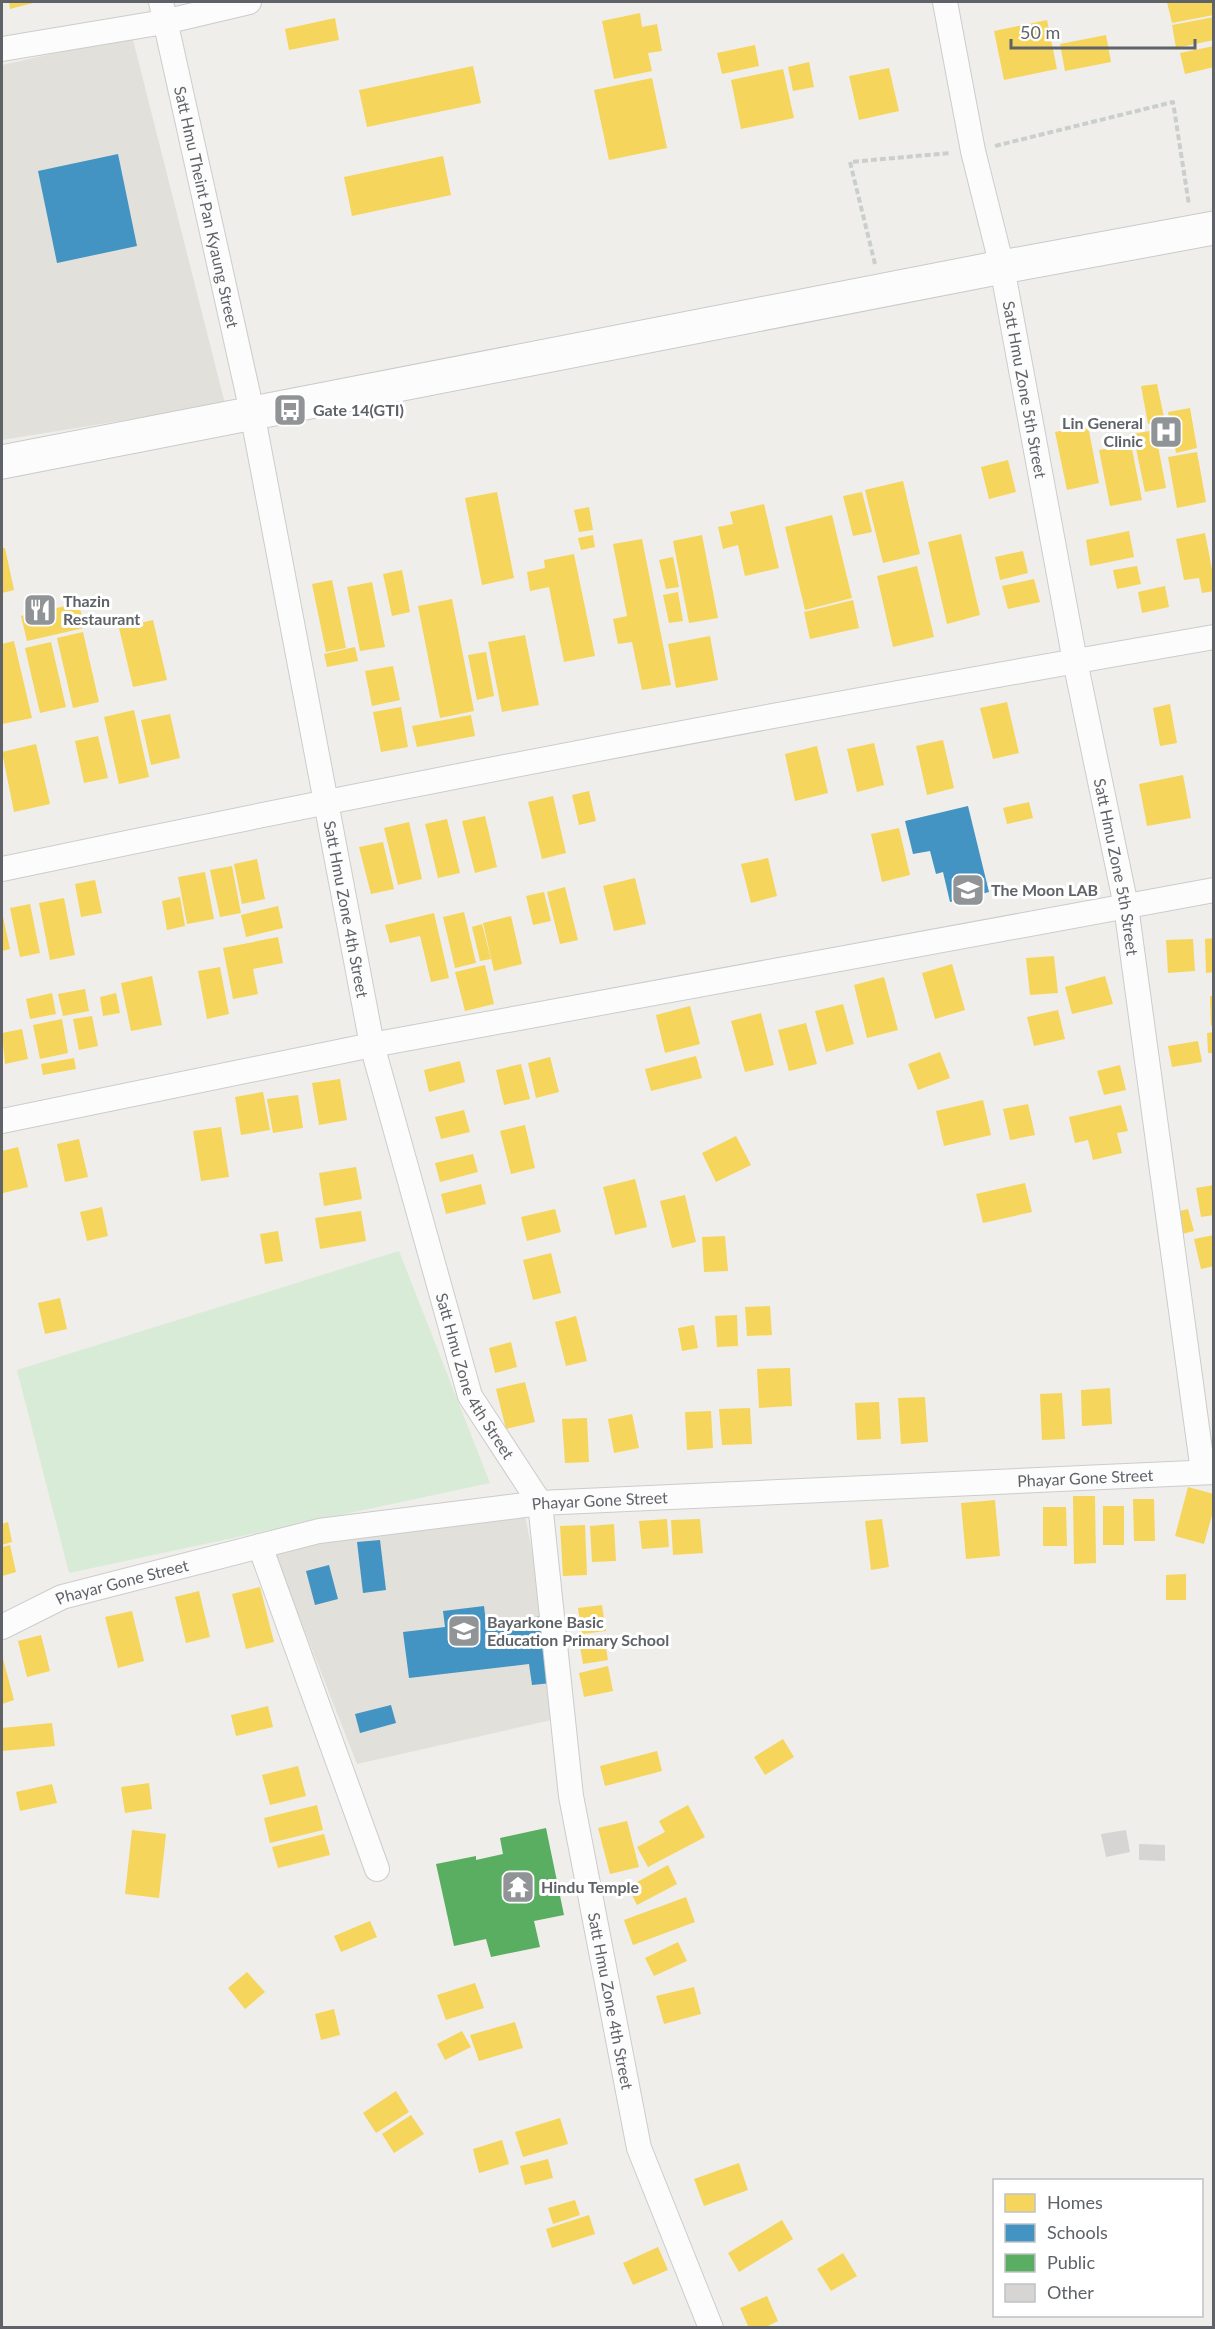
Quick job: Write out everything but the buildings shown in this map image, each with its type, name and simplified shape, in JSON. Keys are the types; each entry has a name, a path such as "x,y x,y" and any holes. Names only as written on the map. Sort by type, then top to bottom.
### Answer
{"main road":[{"path":"2,462 881,290 1203,230"}],"street":[{"path":"2,49 162,12 249,2"},
{"name":"Satt Hmu Zone 5th Street","path":"945,2 973,151 1002,267 1075,661 1126,906 1208,1472"},
{"name":"Satt Hmu Theint Pan Kyaung Street","path":"162,12 252,412"},
{"name":"Satt Hmu Zone 4th Street","path":"252,412 372,1045 470,1396 540,1503 571,1796 639,2148 711,2328"},
{"path":"2,869 326,800 1214,637"},
{"path":"2,1122 372,1045 1214,890"},
{"name":"Phayar Gone Street","path":"2,1626 62,1597 319,1531 540,1503 1208,1472"},
{"path":"260,1546 377,1869"}],"path":[{"path":"881,290 850,162 973,151 1173,102 1203,230"}],"shaded area":[{"path":"132,36 225,404 2,440 2,65"},
{"path":"525,1516 554,1660 556,1719 357,1764 274,1552 414,1527"}],"green space":[{"path":"399,1251 490,1483 69,1573 17,1370"}],"place":[{"name":"Gate 14(GTI)","path":"290,410"},
{"name":"Lin General Clinic","path":"1166,432"},
{"name":"Thazin Restaurant","path":"40,610"},
{"name":"The Moon LAB","path":"968,890"},
{"name":"Bayarkone Basic Education Primary School","path":"464,1631"},
{"name":"Hindu Temple","path":"518,1887"}]}
